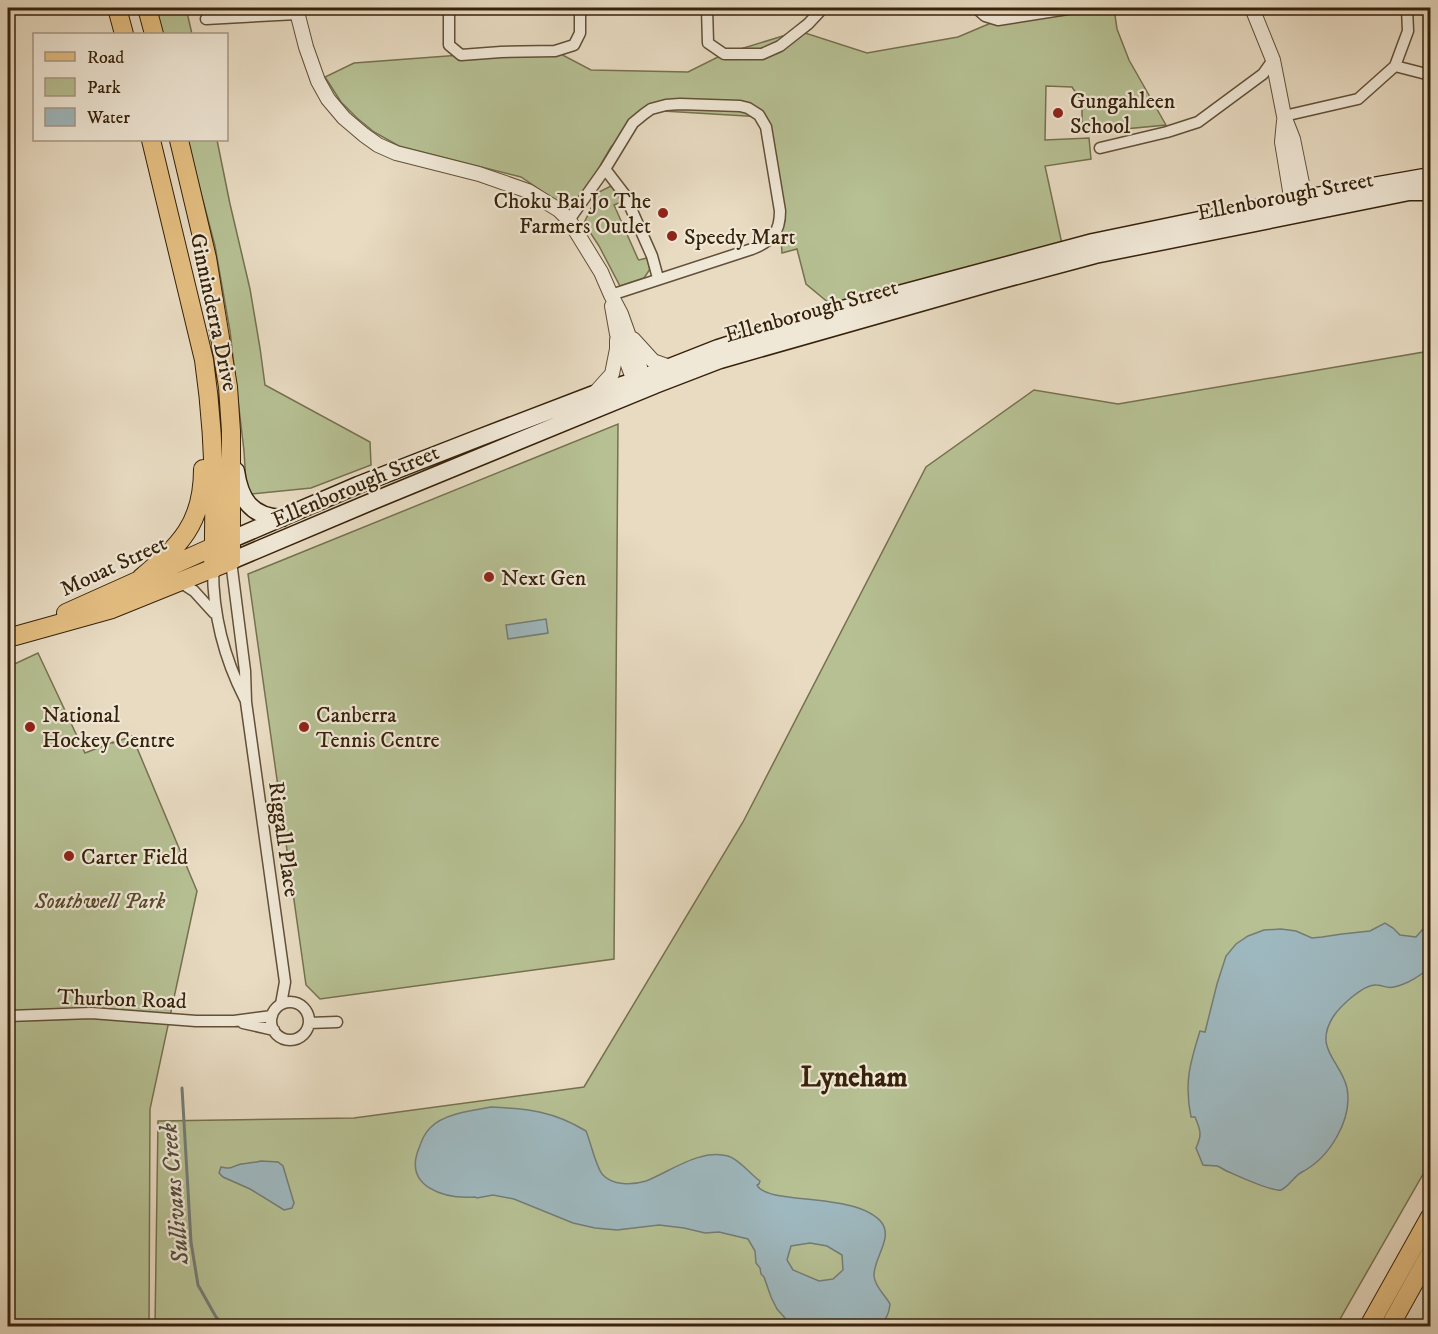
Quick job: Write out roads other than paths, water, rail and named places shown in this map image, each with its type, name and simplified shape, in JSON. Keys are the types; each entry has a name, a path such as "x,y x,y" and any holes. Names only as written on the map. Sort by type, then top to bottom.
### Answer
{"main road":[{"path":"117,8 124,33"},
{"path":"147,8 154,33"},
{"name":"Ginninderra Drive","path":"151,141 204,360 209,392 222,543 231,561"},
{"name":"Ginninderra Drive","path":"179,141 207,258 228,387 231,431 222,543 213,569"},
{"name":"Ellenborough Street","path":"231,561 640,385 720,360 1095,255 1431,176"},
{"name":"Ellenborough Street","path":"222,543 358,485 594,394 640,385 670,367 718,348 824,314 1093,242 1300,207 1409,192 1431,192"},
{"path":"141,578 169,554 187,532 196,513 203,488 198,380 189,291"},
{"path":"231,431 238,484 244,499 258,512 282,518"},
{"name":"Mouat Street","path":"11,638 222,543"},
{"name":"Mouat Street","path":"11,638 112,609 231,561"},
{"path":"1369,1326 1431,1217"},
{"path":"1390,1326 1431,1254"}],"street":[{"path":"449,8 449,45 461,55 555,51 574,45 580,33 580,8"},
{"path":"707,8 708,43 724,54 762,54 780,46 799,32 823,8"},
{"path":"976,8 985,16 998,20 1074,8"},
{"path":"1252,8 1273,60 1284,116 1293,139 1300,207"},
{"path":"1284,116 1359,99 1395,66 1408,30 1407,8"},
{"path":"206,19 296,11 306,47 327,99 364,135 378,145 396,153 479,174 528,191 559,210 569,220 596,263 611,295 613,317 623,335 640,385"},
{"path":"1100,148 1198,122 1263,74 1273,60"},
{"path":"1395,66 1431,75"},
{"path":"569,220 605,169 633,123 651,109 666,105 740,106 754,111 763,120 780,211 780,224 774,236 764,244 752,249 611,295"},
{"path":"605,169 625,195 652,256 658,278"},
{"path":"623,335 654,361 670,367"},
{"path":"594,394 612,374 617,349 623,335"},
{"name":"Riggall Place","path":"231,561 245,671 246,702 285,982 281,1004"},
{"name":"Riggall Place","path":"213,569 213,596 221,639 246,702"},
{"name":"Riggall Place","path":"180,582 197,594 216,615"},
{"name":"Riggall Place","path":"285,982 299,1004"},
{"path":"287,1002 299,1004 307,1012 309,1023 304,1034 294,1039 283,1038 274,1030 272,1016 281,1004 287,1002"},
{"name":"Thurbon Road","path":"8,1016 91,1014 196,1021 234,1021 272,1016"},
{"name":"Thurbon Road","path":"234,1021 274,1030"},
{"path":"309,1023 337,1022"}],"water":[{"path":"546,619 548,633 508,639 506,625"},
{"path":"1430,921 1430,968 1399,986 1389,988 1376,985 1365,988 1341,1007 1328,1028 1327,1046 1344,1079 1348,1100 1343,1125 1330,1148 1312,1166 1281,1190 1255,1183 1217,1166 1203,1165 1196,1148 1200,1130 1195,1117 1191,1117 1189,1105 1189,1073 1200,1031 1205,1032 1226,956 1236,944 1264,930 1296,931 1312,938 1370,931 1385,923 1400,935 1416,937"},
{"path":"491,1107 540,1112 563,1119 586,1131 602,1174 617,1183 629,1184 646,1181 696,1158 718,1154 728,1156 740,1163 760,1181 757,1185 764,1191 777,1195 834,1202 870,1213 882,1223 885,1229 884,1242 874,1276 878,1287 890,1304 886,1318 876,1326 792,1326 777,1309 756,1263 755,1251 748,1239 719,1232 705,1233 659,1225 617,1230 595,1228 573,1223 514,1199 493,1195 477,1198 451,1196 429,1188 417,1172 416,1161 426,1132 442,1119","holes":["810,1243 827,1246 842,1255 843,1270 833,1279 819,1281 793,1270 787,1260 791,1246"]},
{"path":"261,1161 278,1162 283,1166 294,1203 292,1208 284,1210 219,1173 221,1167 230,1168"}],"waterway":[{"name":"Sullivans Creek","path":"182,1088 191,1242 198,1285 216,1317 225,1326"}],"place":[{"name":"Gungahleen School","path":"1058,113"},
{"name":"Choku Bai Jo The Farmers Outlet","path":"663,213"},
{"name":"Speedy Mart","path":"672,236"},
{"name":"Next Gen","path":"489,577"},
{"name":"National Hockey Centre","path":"30,727"},
{"name":"Canberra Tennis Centre","path":"304,727"},
{"name":"Carter Field","path":"69,856"}],"district":[{"name":"Lyneham","path":"854,1076"}],"park label":[{"name":"Southwell Park","path":"100,900"}]}
